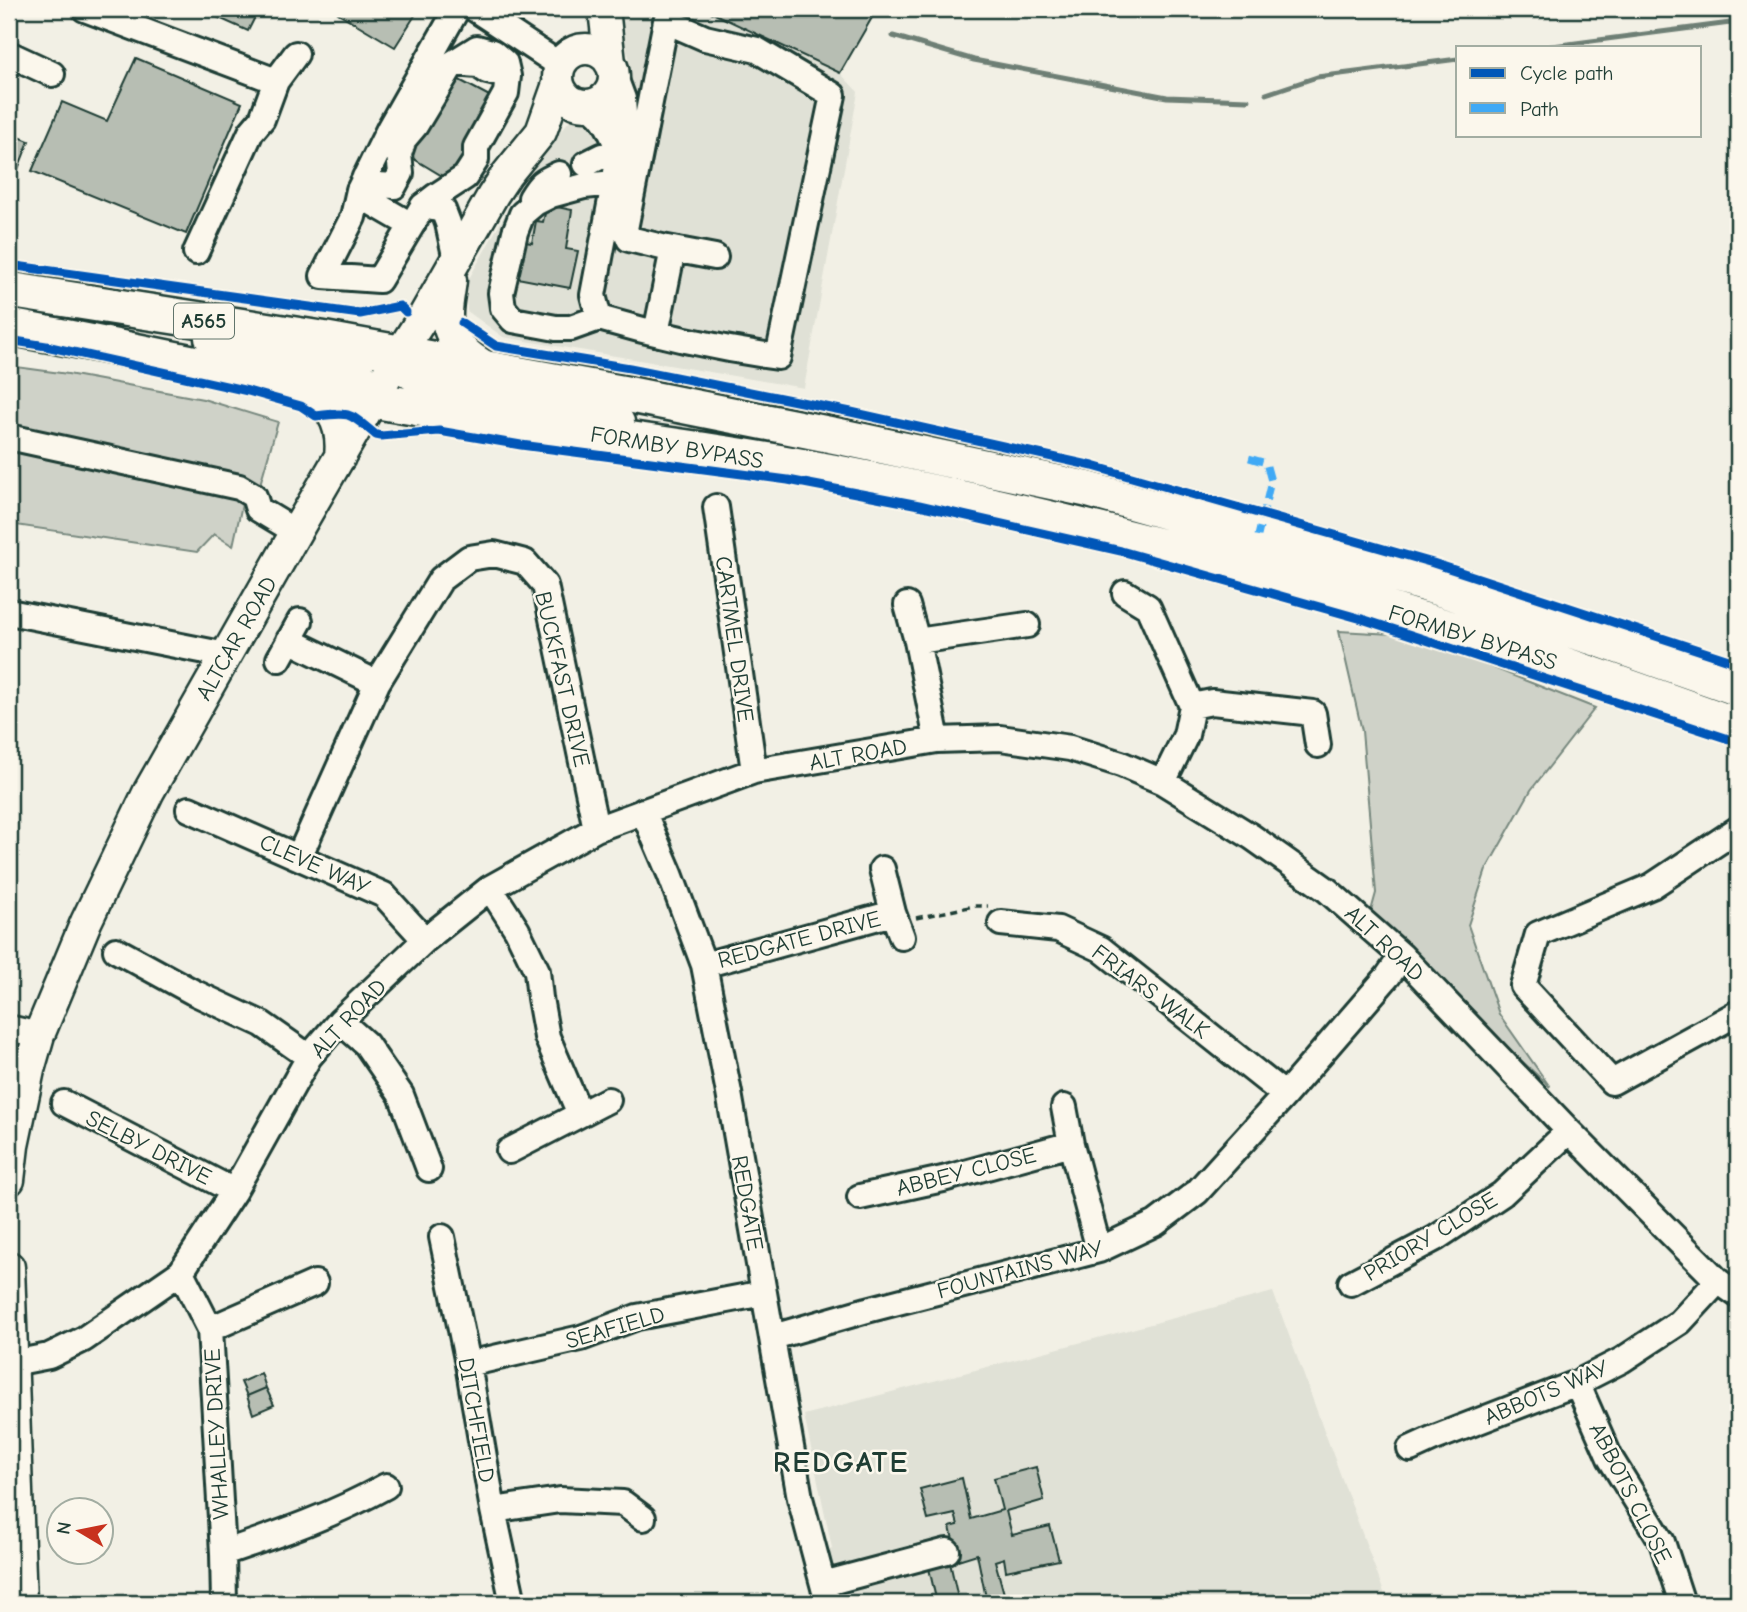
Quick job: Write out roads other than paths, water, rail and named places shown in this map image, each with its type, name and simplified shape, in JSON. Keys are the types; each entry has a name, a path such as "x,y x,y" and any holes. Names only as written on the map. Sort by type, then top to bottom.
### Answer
{"highway":[{"name":"FORMBY BYPASS","path":"9,290 321,339 490,369 1086,489 1426,584 1597,638 1738,688"},
{"name":"FORMBY BYPASS","path":"9,327 373,400 723,453 852,475 977,502 1226,564 1362,602 1545,659 1738,726"}],"main road":[{"name":"ALTCAR ROAD","path":"9,1181 15,1133 39,1035 86,922 149,791 296,532 493,195 541,132 564,67 597,9"},
{"path":"604,9 614,81 611,90 598,103 586,106 567,99 561,92 564,67 590,50 605,57 612,68"},
{"name":"ALTCAR ROAD","path":"541,132 555,128 586,106"},
{"path":"455,261 447,311 449,328 463,351 490,369"},
{"path":"48,297 118,321 230,341 352,369 368,382 373,400"},
{"path":"400,353 403,368 431,384 654,428 723,453"},
{"path":"289,383 316,396 332,414 340,433 340,457"},
{"path":"9,1267 21,1603"}],"street":[{"path":"361,196 378,185 394,186 401,173 399,154 404,139 415,126 453,63 478,65 487,71 508,76 506,93 477,147 476,160 465,177 436,196 417,216 379,281 323,276 361,196 388,129 457,9"},
{"path":"475,9 564,67"},
{"path":"97,11 269,101"},
{"path":"559,174 539,185 515,232 501,293 503,308 513,320 571,328 599,318 631,328 778,357 833,95 757,50 705,37 666,21 625,229 629,239 715,257"},
{"path":"9,54 52,74"},
{"path":"196,252 250,132 296,54"},
{"path":"599,318 593,295 625,128 623,99 612,68"},
{"path":"586,106 595,110 606,123 619,153"},
{"path":"586,164 602,156 619,153"},
{"path":"522,214 551,195 584,186 614,183"},
{"path":"361,196 417,216 443,210 455,261"},
{"path":"656,333 673,249"},
{"path":"9,437 239,486 254,496 258,509 296,532"},
{"name":"CARTMEL DRIVE","path":"716,507 754,771"},
{"name":"BUCKFAST DRIVE","path":"299,857 377,683 441,579 469,558 494,554 525,562 545,585 596,829"},
{"path":"1125,593 1148,607 1192,706 1186,735 1163,782"},
{"path":"907,605 937,740"},
{"path":"9,612 226,655"},
{"path":"917,641 1027,625"},
{"path":"289,640 377,683"},
{"path":"1192,706 1212,702 1312,713 1318,745"},
{"name":"ALT ROAD","path":"12,1382 49,1356 84,1339 181,1272 234,1191 309,1057 340,1021 425,940 490,888 596,829 754,771 937,740 1000,738 1070,748 1121,764 1163,782 1252,837 1327,890 1402,956 1717,1281 1738,1295"},
{"name":"CLEVE WAY","path":"189,810 384,895 425,940"},
{"name":"REDGATE","path":"643,811 704,965 800,1498 826,1593"},
{"path":"1738,829 1652,886 1538,934 1523,986 1612,1082 1738,1013"},
{"name":"REDGATE DRIVE","path":"704,965 897,924 882,869"},
{"path":"490,888 517,930 537,971 547,1037 580,1114"},
{"name":"FRIARS WALK","path":"1001,923 1058,929 1101,949 1285,1095"},
{"path":"116,950 193,992 262,1024 309,1057"},
{"name":"FOUNTAINS WAY","path":"773,1337 1099,1250 1156,1223 1197,1192 1285,1095 1402,956"},
{"path":"340,1021 366,1044 401,1096 429,1168"},
{"path":"9,1028 39,1035"},
{"path":"509,1151 608,1100"},
{"name":"SELBY DRIVE","path":"64,1103 234,1191"},
{"path":"1063,1107 1099,1250"},
{"name":"PRIORY CLOSE","path":"1351,1283 1436,1238 1502,1194 1569,1131"},
{"name":"ABBEY CLOSE","path":"860,1197 943,1180 1071,1144"},
{"name":"DITCHFIELD","path":"443,1237 468,1364 492,1510 513,1603"},
{"name":"WHALLEY DRIVE","path":"181,1272 210,1329 224,1603"},
{"name":"ABBOTS WAY","path":"1427,1448 1577,1383 1622,1360 1680,1322 1717,1281"},
{"name":"SEAFIELD","path":"468,1364 581,1338 637,1317 764,1293"},
{"path":"210,1329 306,1295"},
{"name":"ABBOTS CLOSE","path":"1577,1383 1610,1458 1662,1542 1682,1603"},
{"path":"223,1553 296,1528 364,1510 386,1486"},
{"path":"492,1510 559,1500 629,1496 643,1518"},
{"path":"826,1593 947,1551"}],"waterway":[{"path":"1553,46 1738,22"},
{"path":"893,36 974,60 1167,97 1248,100"},
{"path":"1266,94 1317,77 1456,59"}],"district":[{"name":"REDGATE","path":"841,1462"}]}
